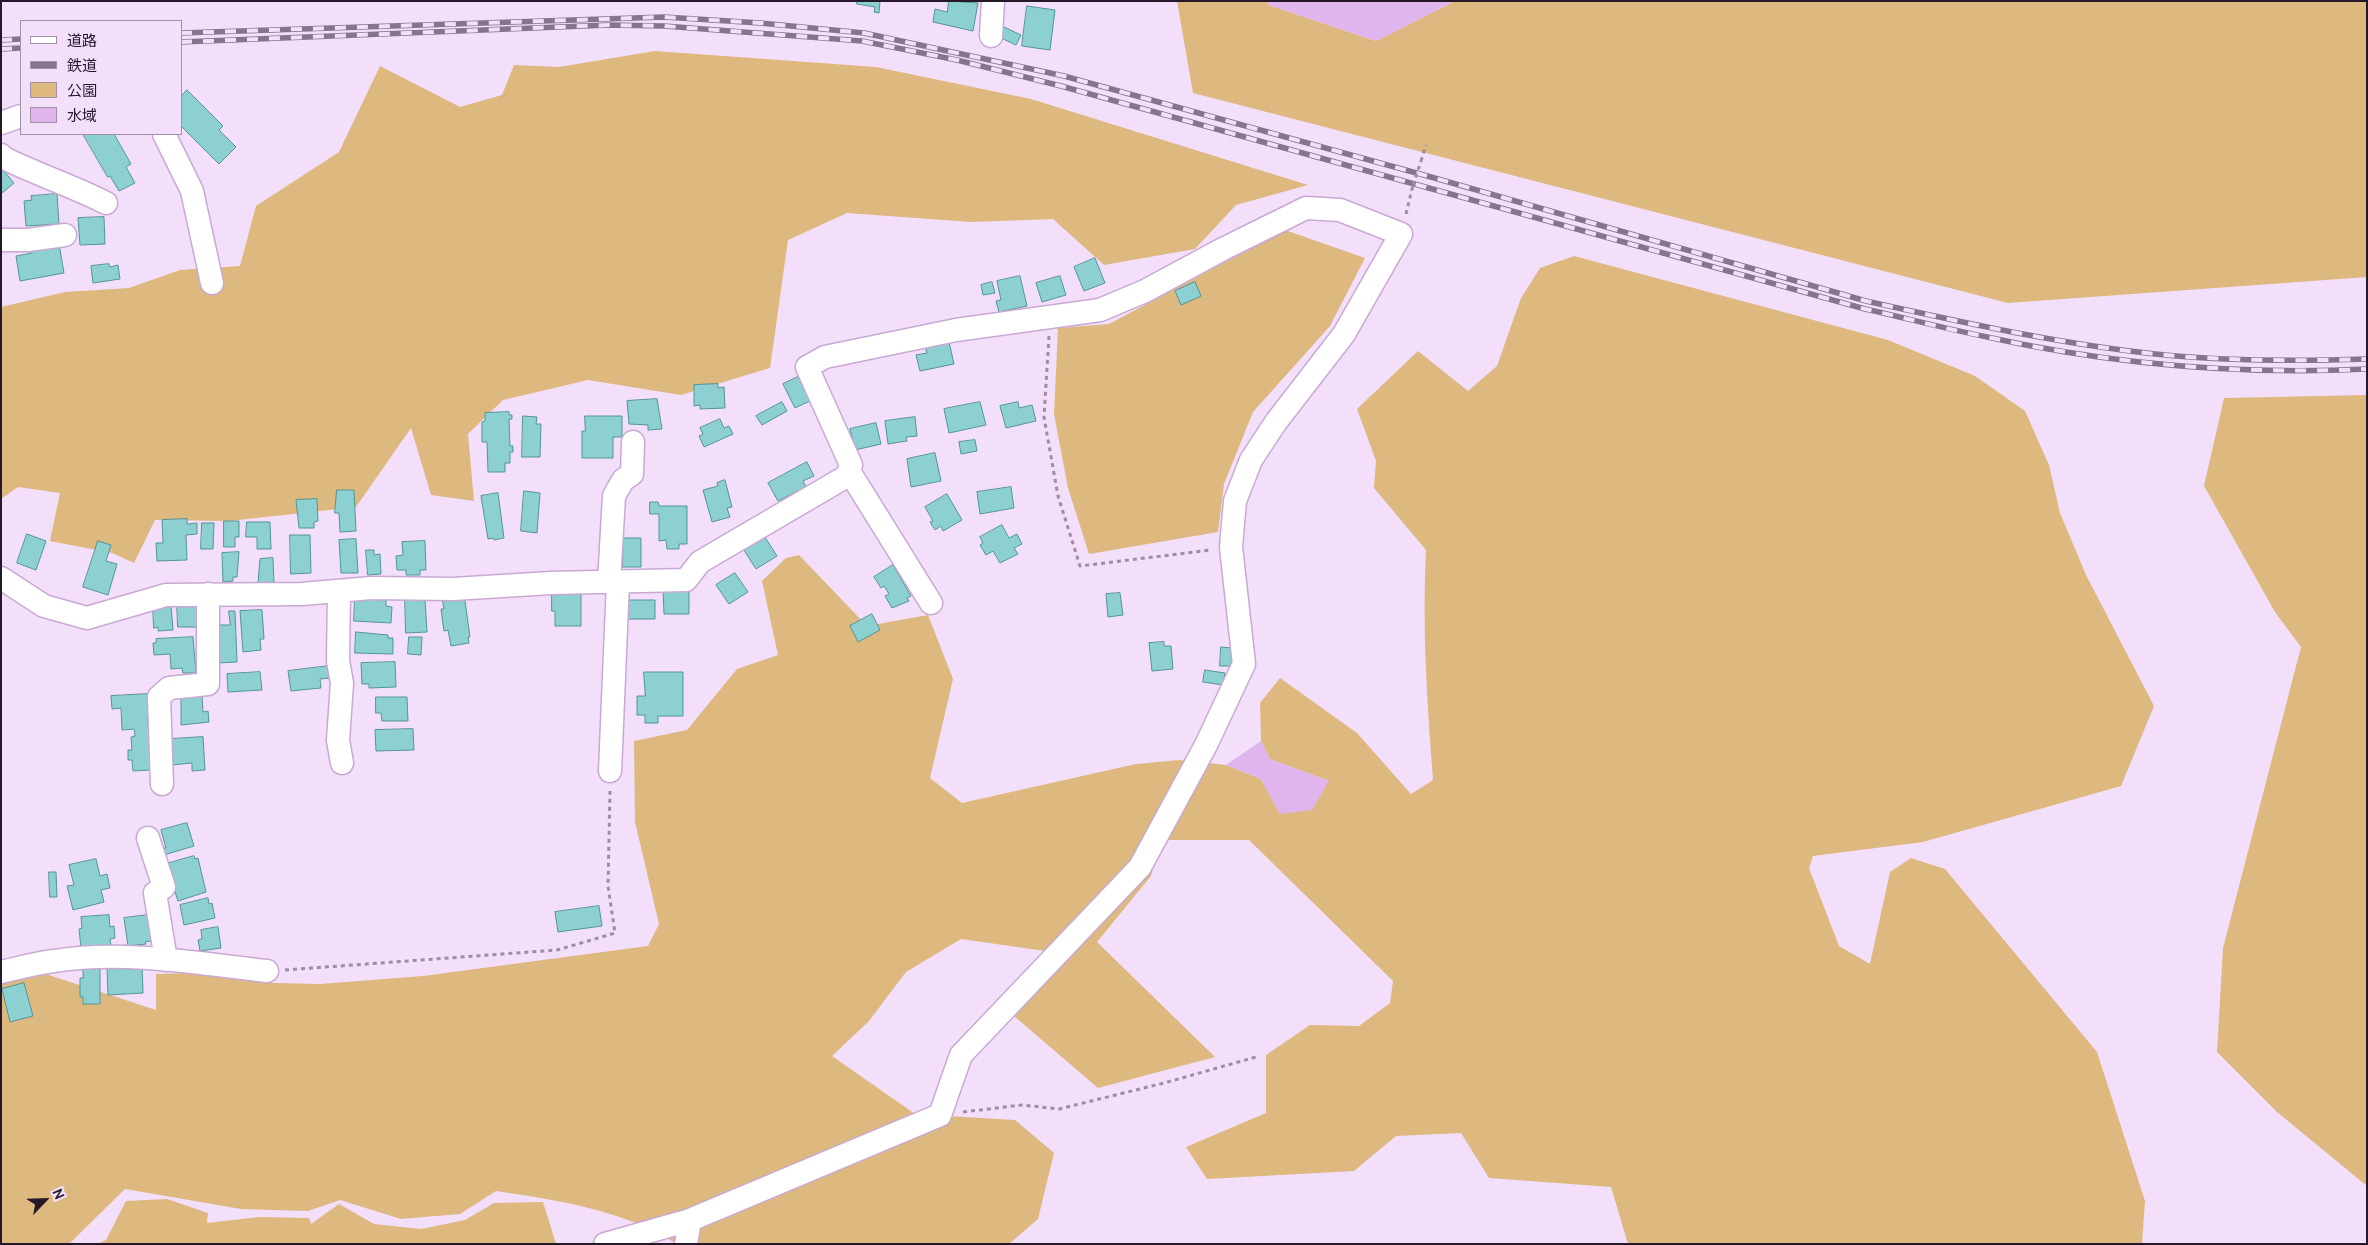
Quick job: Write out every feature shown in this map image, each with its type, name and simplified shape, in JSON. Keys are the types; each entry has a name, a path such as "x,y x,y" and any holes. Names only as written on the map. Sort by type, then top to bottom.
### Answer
{"street":[{"path":"991,36 994,1"},
{"path":"1,123 20,116"},
{"path":"164,135 192,192 212,284"},
{"path":"2,158 36,174 69,184 106,203"},
{"path":"1,578 44,606 86,618 166,595 302,594 371,588 453,589 551,583 686,580 700,562 847,476 851,465 807,368 825,357 956,330 1100,310 1145,292 1306,208 1340,210 1401,234 1344,334 1276,422 1251,460 1236,501 1232,547 1244,664 1206,745 1140,866 961,1055 940,1115 690,1220 605,1244"},
{"path":"1,240 28,240 64,235"},
{"path":"610,771 614,496 623,480 632,474 634,442"},
{"path":"849,471 931,602"},
{"path":"339,591 338,661 342,682 338,740 342,763"},
{"path":"162,784 159,697 169,688 208,684 208,594"},
{"path":"148,838 164,887 155,893 166,960"},
{"path":"1,972 54,961 113,957 166,960 267,971"},
{"path":"686,1244 690,1220"}],"path":[{"path":"1401,234 1426,145"},
{"path":"1050,316 1044,416 1058,496 1080,566 1232,547"},
{"path":"267,971 557,950 615,933 608,886 610,771"},
{"path":"940,1115 1022,1105 1059,1109 1164,1083 1256,1057"}],"green space":[{"path":"1177,1 1267,1 1269,5 1376,41 1455,1 2367,1 2367,277 2008,303 1193,93"},
{"path":"655,51 876,67 1031,99 1308,185 1236,205 1195,249 1104,265 1053,219 971,222 847,213 788,240 770,368 681,395 588,380 503,400 468,434 474,501 431,495 411,428 356,507 229,521 155,520 134,563 112,553 50,541 60,493 18,487 1,499 1,307 65,292 129,288 180,270 240,266 256,206 339,152 380,66 460,107 502,95 514,65 559,67"},
{"path":"1285,230 1365,258 1330,326 1253,412 1224,484 1218,532 1089,554 1068,488 1054,414 1058,328 1109,324"},
{"path":"1574,256 1888,340 1975,376 2025,411 2049,465 2060,513 2086,575 2154,706 2121,786 1923,842 1813,856 1809,868 1839,946 1870,964 1890,872 1911,858 1945,869 2097,1052 2145,1201 2142,1244 1628,1244 1611,1187 1489,1178 1461,1133 1396,1136 1354,1171 1207,1179 1186,1147 1266,1113 1266,1055 1310,1025 1359,1026 1390,1003 1393,981 1249,840 1160,840 1151,876 1097,942 1215,1057 1098,1088 1014,1016 1045,951 961,939 906,972 869,1021 832,1056 915,1114 1015,1120 1054,1153 1038,1219 1009,1244 677,1244 657,1232 590,1208 496,1191 460,1214 401,1219 340,1200 308,1211 241,1209 125,1189 69,1244 1,1244 1,967 12,963 156,1010 156,974 190,973 273,983 320,984 423,976 648,946 659,924 635,822 634,741 687,730 737,669 778,655 762,581 786,558 799,555 867,626 928,615 953,679 930,778 962,803 1136,764 1180,760 1226,765 1261,779 1280,814 1329,781 1270,759 1261,741 1260,703 1280,678 1357,733 1411,794 1433,780 1425,636 1426,550 1374,488 1376,461 1357,409 1418,351 1468,391 1497,366 1521,298 1540,268"},
{"path":"2367,395 2367,1186 2277,1112 2217,1052 2223,948 2301,647 2275,612 2204,486 2224,398"},
{"path":"167,1199 208,1213 207,1223 259,1217 309,1218 311,1224 339,1204 374,1224 421,1229 465,1220 494,1203 543,1202 556,1244 97,1244 106,1240 126,1201"}],"water":[{"path":"1267,1 1455,1 1376,41 1269,5"},
{"path":"1261,741 1270,759 1329,781 1312,810 1280,814 1261,779 1226,765"}],"building":[{"path":"857,1 880,1 879,13 874,12 875,7 857,4"},
{"path":"949,1 978,3 973,31 933,22 935,9 947,12"},
{"path":"1027,6 1055,10 1050,50 1022,46"},
{"path":"1002,26 1021,35 1016,45 997,36"},
{"path":"187,90 223,126 219,130 236,147 219,164 182,127 182,96"},
{"path":"84,135 115,135 131,164 126,167 135,183 119,191 110,176 108,177"},
{"path":"3,170 14,183 1,194 1,171"},
{"path":"57,194 59,224 26,226 24,201 32,200 31,196"},
{"path":"104,217 105,244 80,245 78,218"},
{"path":"59,244 64,273 20,281 16,256 32,253 31,248"},
{"path":"1095,258 1105,283 1084,291 1074,267"},
{"path":"109,264 110,267 118,265 120,279 93,283 91,266"},
{"path":"1020,276 1027,306 999,312 996,301 1001,300 997,281"},
{"path":"1060,276 1066,295 1042,302 1036,283"},
{"path":"992,282 995,293 983,295 981,285"},
{"path":"1195,282 1201,296 1181,305 1175,291"},
{"path":"949,342 954,364 920,371 916,355 927,353 925,347"},
{"path":"800,376 812,400 795,408 783,384"},
{"path":"718,384 718,388 724,387 725,408 700,409 700,405 694,406 694,385"},
{"path":"657,399 662,429 648,430 648,425 629,424 627,401"},
{"path":"782,402 787,411 762,425 756,416"},
{"path":"980,402 986,425 949,433 944,409"},
{"path":"1018,402 1019,408 1032,405 1036,421 1006,428 1000,406"},
{"path":"509,412 509,415 512,415 512,419 509,419 510,446 513,446 513,452 510,452 510,463 505,463 505,472 488,472 487,442 482,442 482,422 485,421 485,413"},
{"path":"523,416 537,417 536,424 541,424 540,457 522,457"},
{"path":"585,416 622,416 622,437 613,437 613,458 582,458 582,431 585,431"},
{"path":"915,417 917,436 906,437 907,441 888,444 885,421"},
{"path":"720,419 724,428 729,426 733,434 704,447 699,436 703,434 700,428"},
{"path":"876,423 881,444 855,450 850,429"},
{"path":"975,440 977,451 961,454 959,442"},
{"path":"935,453 941,481 911,487 907,459"},
{"path":"807,462 814,476 803,481 806,487 778,501 768,483"},
{"path":"725,480 732,507 727,508 730,517 712,522 703,490 718,486 717,483"},
{"path":"1011,487 1014,508 980,514 977,492"},
{"path":"337,490 354,490 356,531 340,532 339,513 335,513"},
{"path":"524,491 540,493 537,533 521,531"},
{"path":"498,493 504,538 494,540 493,538 488,539 481,496"},
{"path":"947,494 962,520 943,531 941,526 935,530 930,522 933,521 925,507"},
{"path":"317,499 318,521 314,522 314,528 299,528 296,500"},
{"path":"650,502 658,502 659,506 687,506 687,544 679,544 679,549 667,549 666,540 659,541 659,514 650,514"},
{"path":"187,519 187,524 197,523 197,534 186,535 187,560 157,561 156,543 163,543 162,520"},
{"path":"224,521 239,521 239,537 235,537 235,547 224,547"},
{"path":"247,522 270,522 271,549 257,549 257,537 246,537"},
{"path":"202,523 214,523 213,549 201,549"},
{"path":"1002,525 1009,538 1017,534 1022,544 1014,548 1018,554 1000,563 993,551 986,555 980,545 983,543 980,537"},
{"path":"761,531 777,556 756,569 740,544"},
{"path":"27,534 46,541 36,570 17,563"},
{"path":"290,535 310,535 311,573 291,574"},
{"path":"623,538 641,538 641,567 623,567"},
{"path":"356,539 358,573 341,573 339,540"},
{"path":"98,541 111,545 106,561 117,564 108,595 83,587"},
{"path":"425,541 426,570 420,570 420,575 406,575 406,570 397,570 396,556 403,555 402,542"},
{"path":"366,550 374,550 374,555 380,554 381,574 368,575"},
{"path":"239,552 237,577 233,577 233,581 223,582 222,553"},
{"path":"273,558 274,582 258,583 260,559"},
{"path":"893,565 911,596 907,598 909,601 892,608 885,596 889,594 884,586 881,588 874,577"},
{"path":"735,573 748,592 729,604 716,585"},
{"path":"689,588 689,614 664,614 663,590"},
{"path":"1120,593 1123,615 1108,617 1106,594"},
{"path":"464,594 470,637 468,637 469,643 451,646 448,630 444,631 441,609 444,609 442,598"},
{"path":"552,594 581,594 581,626 555,626 555,611 552,611"},
{"path":"405,597 425,599 427,632 406,633"},
{"path":"355,598 386,600 386,606 392,607 391,623 354,621"},
{"path":"627,600 655,600 655,619 627,619"},
{"path":"177,602 200,602 200,627 178,627"},
{"path":"153,605 171,606 173,630 158,631 158,627 154,628"},
{"path":"262,610 264,639 260,639 261,650 243,652 240,611"},
{"path":"229,611 235,611 237,662 217,663 215,625 230,625"},
{"path":"872,614 880,630 858,642 850,626"},
{"path":"356,632 388,635 388,638 393,638 393,654 355,653"},
{"path":"193,637 196,673 183,673 182,668 171,669 170,654 154,655 153,643 156,643 156,639"},
{"path":"409,637 422,637 421,655 408,654"},
{"path":"1164,642 1164,646 1171,646 1173,669 1152,671 1149,643"},
{"path":"1221,647 1232,648 1231,666 1220,666"},
{"path":"395,662 396,687 369,688 369,684 362,684 361,663"},
{"path":"329,666 330,678 320,679 321,688 291,691 288,671"},
{"path":"1205,670 1225,673 1223,685 1203,682"},
{"path":"260,672 262,690 228,692 227,674"},
{"path":"644,672 683,672 683,716 658,716 658,723 645,723 645,715 637,715 637,696 645,696"},
{"path":"148,694 152,716 148,716 151,770 133,771 132,760 128,760 128,750 132,750 131,737 135,736 134,729 122,730 121,708 112,709 111,696"},
{"path":"202,695 203,712 208,711 209,722 181,725 181,698"},
{"path":"376,697 407,697 408,721 382,721 381,713 376,713"},
{"path":"413,729 414,750 376,751 375,730"},
{"path":"203,737 205,770 192,771 192,763 172,765 171,739"},
{"path":"187,823 194,846 164,855 162,848 166,848 161,830"},
{"path":"194,856 195,859 198,858 206,892 178,901 166,864"},
{"path":"96,859 100,876 107,874 110,888 101,890 104,902 73,910 67,886 74,885 69,865"},
{"path":"49,872 56,872 57,897 50,897"},
{"path":"208,898 209,904 212,903 215,918 184,925 180,905"},
{"path":"599,906 602,926 558,932 555,912"},
{"path":"109,915 110,927 114,926 115,938 110,939 111,946 81,948 79,929 82,928 81,917"},
{"path":"148,915 151,941 145,942 146,944 128,946 124,918"},
{"path":"218,927 221,948 200,951 198,940 202,939 201,930"},
{"path":"135,965 142,965 143,993 108,995 107,968 135,969"},
{"path":"83,968 100,968 100,1004 83,1004 83,997 80,997 80,978 83,978"},
{"path":"24,983 33,1016 10,1022 2,989"}],"railway":[{"path":"182,33 664,17 760,23 864,33 1064,76 1431,177 1866,301 2015,332 2127,351 2165,355 2266,360 2367,359"},
{"path":"182,42 609,25 664,26 862,41 957,60 1061,86 1865,309 1972,334 2128,361 2223,369 2367,369"},
{"path":"1,40 20,39"},
{"path":"1,49 20,48"}]}
